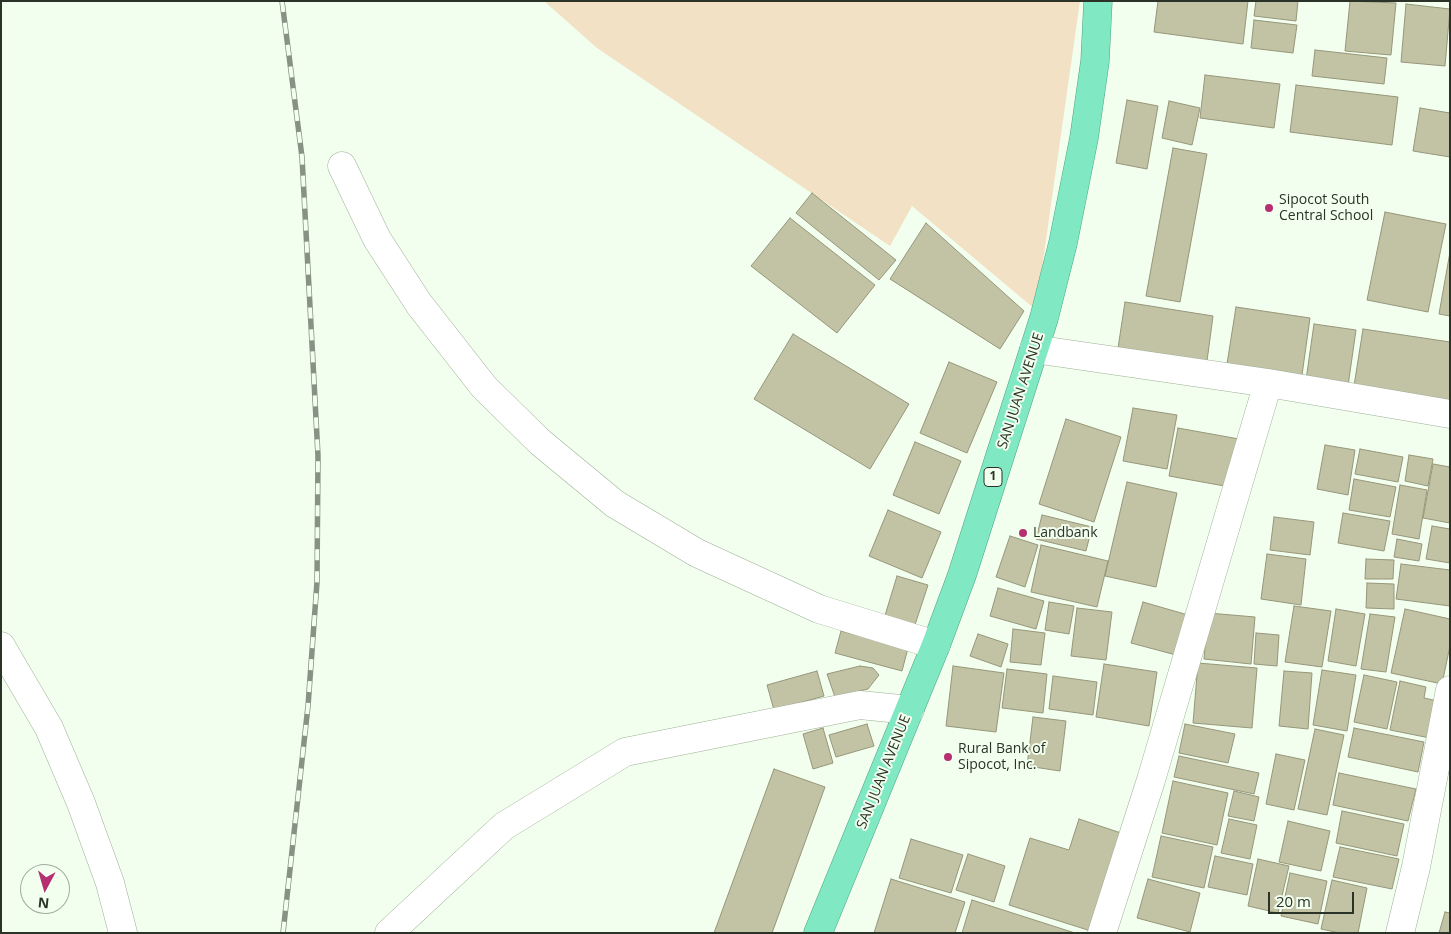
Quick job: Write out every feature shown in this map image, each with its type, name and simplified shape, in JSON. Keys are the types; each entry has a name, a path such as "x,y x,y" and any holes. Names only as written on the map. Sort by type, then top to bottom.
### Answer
{"highway":[{"name":"SAN JUAN AVENUE","path":"818,933 910,710 965,566 1034,349 1063,244 1084,138 1095,61 1098,1"}],"street":[{"path":"342,166 377,239 414,296 484,388 540,442 615,504 697,553 819,609 936,644"},
{"path":"1034,349 1268,383 1450,414"},
{"path":"1102,933 1152,780 1268,383"},
{"path":"1,646 49,728 100,856 123,933"},
{"path":"1400,933 1416,867 1450,690"},
{"path":"389,933 504,826 625,752 860,705 910,710"}],"shaded area":[{"path":"544,1 1080,1 1036,310 912,206 890,246 597,48"}],"building":[{"path":"1158,1 1248,1 1243,44 1154,32"},
{"path":"1256,1 1298,1 1296,21 1254,16"},
{"path":"1350,1 1396,3 1391,55 1345,51"},
{"path":"1406,4 1450,9 1445,66 1401,62"},
{"path":"1254,20 1297,25 1293,53 1251,48"},
{"path":"1315,50 1387,58 1384,84 1312,76"},
{"path":"1205,75 1280,84 1274,128 1200,118"},
{"path":"1296,85 1398,97 1392,145 1290,132"},
{"path":"1127,100 1158,106 1147,169 1116,163"},
{"path":"1169,101 1200,108 1192,145 1162,138"},
{"path":"1420,108 1450,113 1450,157 1413,151"},
{"path":"1173,148 1207,154 1180,302 1146,296"},
{"path":"812,193 896,260 879,280 796,213"},
{"path":"1385,212 1446,224 1428,312 1367,300"},
{"path":"790,218 875,285 837,333 751,266"},
{"path":"926,223 1024,311 1000,349 890,279"},
{"path":"1450,252 1450,316 1439,314"},
{"path":"1125,302 1213,316 1207,361 1118,348"},
{"path":"1236,307 1310,318 1302,375 1227,364"},
{"path":"1314,324 1356,330 1348,386 1306,380"},
{"path":"1363,329 1450,342 1450,400 1354,386"},
{"path":"793,334 909,404 870,469 754,399"},
{"path":"949,362 997,382 967,453 920,433"},
{"path":"1133,408 1177,415 1167,469 1123,461"},
{"path":"1066,419 1121,437 1094,522 1039,504"},
{"path":"1178,428 1239,439 1230,487 1169,476"},
{"path":"915,442 961,461 939,514 893,495"},
{"path":"1325,445 1355,450 1348,495 1317,489"},
{"path":"1360,449 1403,457 1398,482 1355,474"},
{"path":"1409,455 1433,459 1428,486 1405,481"},
{"path":"1433,464 1450,467 1450,523 1423,518"},
{"path":"1354,479 1396,487 1390,517 1349,510"},
{"path":"1127,482 1177,493 1156,587 1105,576"},
{"path":"1400,485 1427,490 1419,539 1392,534"},
{"path":"888,510 941,532 922,578 869,556"},
{"path":"1343,513 1390,521 1384,551 1338,543"},
{"path":"1042,515 1092,527 1086,551 1036,539"},
{"path":"1274,517 1314,522 1310,555 1270,550"},
{"path":"1432,526 1450,529 1450,563 1426,559"},
{"path":"1010,536 1038,545 1025,587 996,577"},
{"path":"1397,539 1422,544 1419,561 1394,557"},
{"path":"1041,545 1108,561 1097,607 1031,592"},
{"path":"1267,554 1306,559 1301,605 1261,599"},
{"path":"1366,559 1394,560 1393,579 1365,579"},
{"path":"1401,564 1450,570 1450,606 1396,599"},
{"path":"897,576 928,585 913,631 883,622"},
{"path":"1367,583 1394,584 1394,609 1366,608"},
{"path":"998,588 1044,601 1036,629 990,616"},
{"path":"1049,602 1074,606 1069,634 1045,630"},
{"path":"1143,602 1188,615 1176,655 1131,643"},
{"path":"1294,606 1331,611 1322,667 1285,662"},
{"path":"1077,608 1112,612 1106,660 1071,656"},
{"path":"1336,609 1365,614 1356,666 1328,661"},
{"path":"1405,609 1450,619 1450,646 1442,684 1391,673"},
{"path":"1208,613 1255,617 1251,664 1204,659"},
{"path":"1370,614 1395,617 1386,672 1361,669"},
{"path":"1013,629 1045,633 1041,665 1010,662"},
{"path":"841,631 908,648 902,671 835,653"},
{"path":"1256,633 1279,635 1277,666 1254,664"},
{"path":"978,634 1008,644 1001,667 970,656"},
{"path":"1198,663 1257,668 1252,728 1193,723"},
{"path":"1104,664 1157,672 1149,726 1096,717"},
{"path":"860,666 873,668 879,675 868,689 835,697 827,674"},
{"path":"953,666 1004,673 996,732 946,726"},
{"path":"1007,669 1047,674 1043,713 1002,708"},
{"path":"1322,670 1356,675 1347,731 1313,725"},
{"path":"817,671 824,696 774,710 767,685"},
{"path":"1284,671 1312,673 1308,729 1279,726"},
{"path":"1364,675 1397,682 1387,729 1354,722"},
{"path":"1053,676 1097,682 1093,715 1049,709"},
{"path":"1400,681 1426,687 1424,698 1442,702 1435,739 1390,730"},
{"path":"1033,717 1066,721 1060,771 1027,766"},
{"path":"867,724 874,746 836,757 829,735"},
{"path":"1185,724 1235,734 1228,763 1179,753"},
{"path":"823,728 833,763 813,769 803,734"},
{"path":"1354,728 1424,742 1418,772 1348,757"},
{"path":"1315,729 1344,735 1327,815 1298,809"},
{"path":"1276,754 1305,760 1294,810 1266,804"},
{"path":"1179,756 1259,773 1254,794 1174,777"},
{"path":"774,769 825,787 772,933 714,933"},
{"path":"1339,773 1416,789 1408,821 1333,805"},
{"path":"1173,781 1228,793 1217,845 1162,833"},
{"path":"1234,791 1259,797 1254,821 1228,816"},
{"path":"1342,811 1404,824 1397,856 1336,843"},
{"path":"1079,819 1124,834 1094,932 1009,905 1030,838 1069,850"},
{"path":"1229,819 1257,825 1250,859 1221,853"},
{"path":"1288,821 1330,831 1321,871 1279,862"},
{"path":"1161,836 1213,847 1204,888 1152,877"},
{"path":"911,839 963,855 951,893 899,878"},
{"path":"1340,847 1399,859 1392,889 1333,877"},
{"path":"968,854 1005,866 994,902 956,890"},
{"path":"1215,856 1253,864 1247,895 1208,887"},
{"path":"1258,859 1289,866 1278,913 1248,906"},
{"path":"1290,873 1327,881 1318,924 1281,916"},
{"path":"891,879 965,902 955,933 874,933"},
{"path":"1148,879 1200,893 1190,932 1137,918"},
{"path":"1332,880 1367,888 1358,933 1340,933 1321,929"},
{"path":"972,900 1075,933 962,933"},
{"path":"1445,912 1450,913 1450,933 1439,933"}],"railway":[{"path":"282,1 302,157 318,456 317,582 308,706 283,933"}],"place":[{"name":"Sipocot South Central School","path":"1269,208"},
{"name":"Landbank","path":"1023,533"},
{"name":"Rural Bank of Sipocot, Inc.","path":"948,757"}]}
